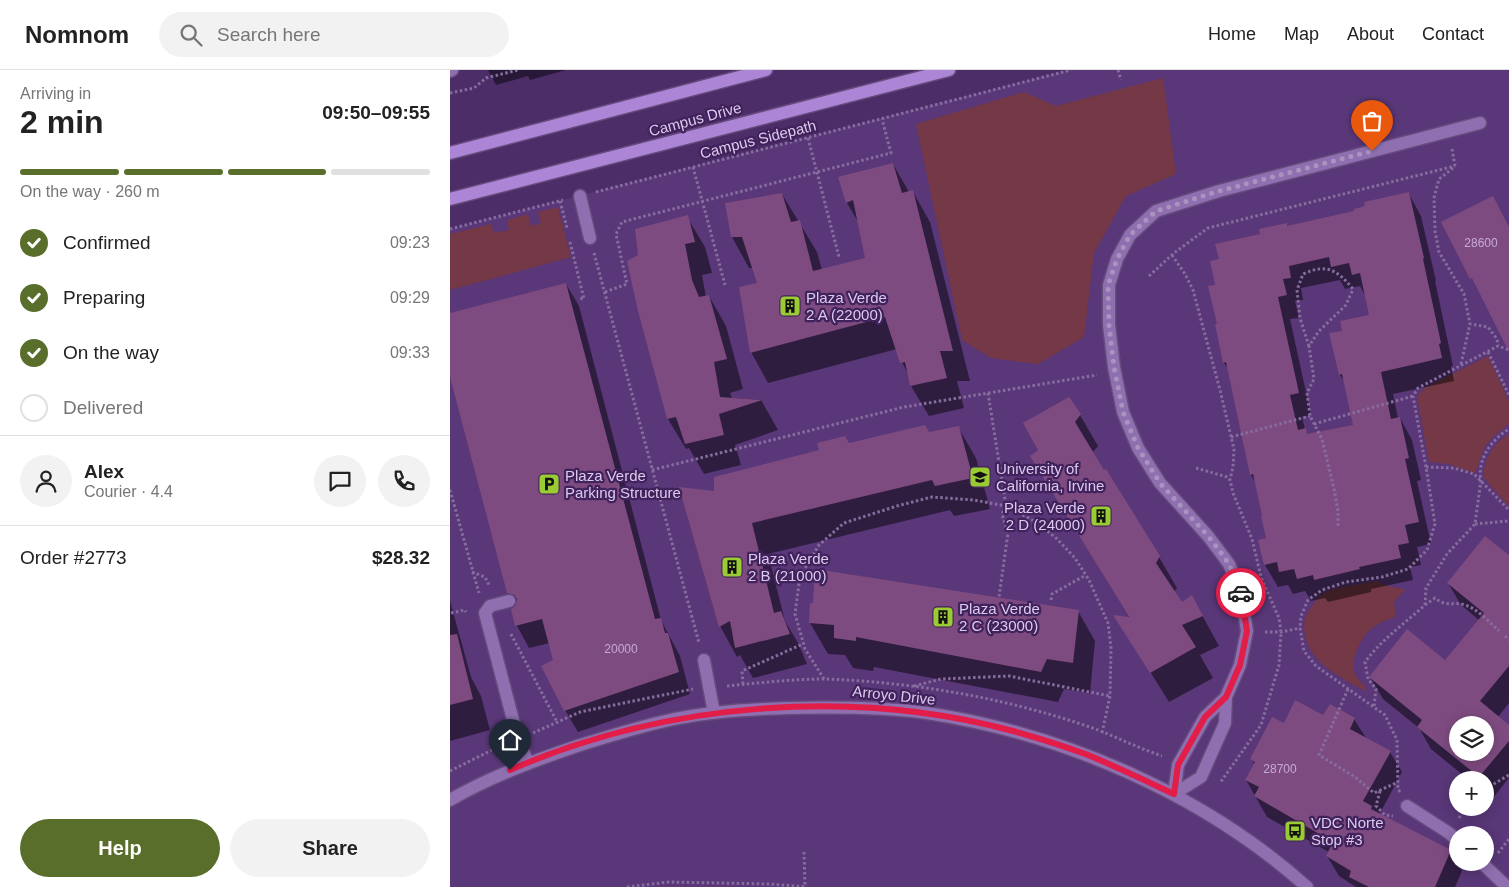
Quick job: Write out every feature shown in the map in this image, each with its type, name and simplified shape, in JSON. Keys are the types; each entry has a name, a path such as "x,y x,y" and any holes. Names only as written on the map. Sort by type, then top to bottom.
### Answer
{"main road":[{"name":"Campus Drive","path":"450,153 766,70"},
{"name":"Campus Drive","path":"450,199 949,70"}],"street":[{"path":"1174,794 1178,765 1205,717 1226,697 1240,665 1247,631 1241,594 1229,564 1208,536 1160,483 1138,448 1123,412 1115,372 1109,325 1108,285 1117,259 1130,235 1156,211 1219,191 1480,123"},
{"path":"580,196 590,238"},
{"path":"503,602 490,606 485,613 518,739 528,762"},
{"path":"704,660 714,713"},
{"path":"1174,794 1201,778 1226,723 1226,697"},
{"name":"Arroyo Drive","path":"450,800 476,785 528,762 615,734 675,719 738,710 843,706 926,713 1012,731 1088,755 1174,794 1242,836 1293,874 1307,887"},
{"path":"1407,806 1449,833"},
{"path":"1491,871 1507,887"}],"path":[{"path":"450,93 474,88 486,78 518,70"},
{"name":"Campus Sidepath","path":"450,229 1071,70"},
{"path":"1118,70 1121,80"},
{"path":"605,292 627,284 616,234 622,222 891,153 882,119"},
{"path":"808,138 839,257"},
{"path":"1149,276 1172,255 1208,228 1455,166 1439,179 1434,198 1435,231 1439,252 1464,294 1470,324 1461,365"},
{"path":"693,167 725,285"},
{"path":"560,201 584,299 579,298"},
{"path":"590,238 704,660"},
{"path":"1172,255 1193,290 1234,448 1230,480 1233,493 1252,539 1261,576 1278,618 1281,632 1279,665 1261,725 1217,788"},
{"path":"1308,346 1319,331 1346,305 1353,289 1343,277 1329,270 1317,268 1303,274 1297,290 1300,318 1308,346 1314,379 1307,393 1310,416 1322,439 1334,489 1338,511 1338,527"},
{"path":"1470,324 1488,327 1497,339 1498,346"},
{"path":"1498,346 1509,350"},
{"path":"1314,424 1413,396 1418,388 1498,346"},
{"path":"1488,352 1509,395"},
{"path":"652,470 904,407 1115,372"},
{"path":"988,393 1006,506 1002,514 1008,533 1000,598"},
{"path":"1407,806 1398,788 1397,740 1385,715 1316,666 1304,651 1300,628 1301,616 1308,600 1322,590 1346,582 1382,577 1408,569 1427,550 1435,524 1413,396"},
{"path":"1231,438 1310,416"},
{"path":"1424,605 1426,588 1447,554 1475,524 1480,480 1479,472 1484,455 1498,435 1509,429"},
{"path":"1426,467 1454,468 1474,474 1509,510"},
{"path":"1196,468 1227,477 1230,480"},
{"path":"450,490 485,613"},
{"path":"824,679 805,650 794,614 800,576 818,545 844,523 932,497 964,498 1006,506 1036,522 1056,538 1075,558 1086,575 1108,623 1111,648 1110,696 1102,733"},
{"path":"1475,524 1509,521"},
{"path":"472,572 485,577 503,602 508,629 557,722"},
{"path":"1051,600 1052,594 1086,575"},
{"path":"1374,706 1376,689 1368,679 1364,662 1376,647 1400,628 1424,605 1435,598 1443,604 1463,604 1475,609 1499,631"},
{"path":"452,613 465,610 468,619"},
{"path":"1247,631 1281,632 1300,628"},
{"path":"1505,636 1509,640"},
{"path":"743,684 742,671 803,644"},
{"path":"911,686 942,679 1009,676 1110,696"},
{"path":"1348,689 1319,755 1355,777 1374,793 1398,782"},
{"path":"542,729 580,712 679,691"},
{"path":"450,772 497,748"},
{"path":"1494,784 1509,775"},
{"path":"627,887 669,882 805,887 804,852"}],"shaded area":[{"name":"University of California, Irvine","path":"1069,70 1509,70 1509,887 450,887 450,229"},
{"path":"1163,78 1176,174 1126,196 1094,253 1084,337 1038,364 991,358 962,340 916,124 1024,92 1056,106"},
{"path":"558,207 571,257 450,290 450,234 491,224 494,233 509,230 507,220 528,214 531,226 541,223 538,212"},
{"path":"1488,356 1509,401 1509,424 1485,446 1475,473 1448,464 1429,462 1417,397 1423,389"},
{"path":"1509,434 1509,507 1483,477 1485,464 1490,452 1498,442"},
{"path":"1378,581 1385,585 1405,590 1394,602 1396,616 1371,629 1363,638 1357,651 1354,671 1367,692 1338,676 1320,662 1308,645 1304,624 1308,612 1326,592 1345,586"}],"building":[{"name":"Plaza Verde 2 A (22000)","path":"893,163 902,193 913,190 953,351 940,351 947,378 910,386 905,362 900,363 885,317 750,353 739,287 757,283 742,237 731,237 725,203 782,193 791,222 800,220 813,271 865,258 853,200 846,203 838,177"},
{"path":"1409,192 1441,343 1439,344 1442,358 1381,372 1391,419 1400,417 1409,458 1405,459 1419,522 1405,525 1409,543 1398,545 1401,558 1359,567 1360,569 1314,580 1313,575 1297,579 1294,569 1279,572 1277,562 1264,565 1258,540 1266,538 1262,515 1253,474 1250,475 1226,362 1223,363 1215,324 1217,324 1208,286 1215,285 1210,261 1219,259 1215,244 1260,234 1259,229 1287,223 1287,226 1354,211 1354,209 1365,206 1364,202","holes":["1329,257 1331,267 1349,263 1352,275 1360,273 1369,315 1340,321 1342,331 1329,333 1339,375 1342,374 1353,425 1307,434 1306,428 1298,430 1290,395 1299,393 1278,297 1287,295 1283,279 1291,278 1289,266"]},
{"path":"1493,196 1509,227 1509,352 1472,278 1470,279 1441,222"},
{"path":"688,215 695,242 685,244 692,280 699,297 709,295 727,359 714,362 720,397 762,400 719,414 724,435 685,444 676,417 667,419 638,311 627,261 638,255 635,229"},
{"name":"Plaza Verde Parking Structure","path":"566,283 655,619 661,618 665,633 668,633 679,672 564,711 541,666 553,660 542,619 515,626 511,609 515,606 517,599 514,595 507,593 450,377 450,313"},
{"name":"Plaza Verde 2 D (24000)","path":"1069,397 1081,414 1075,422 1160,556 1156,563 1182,602 1192,595 1203,616 1182,625 1196,647 1150,673 1113,615 1129,617 1030,456 1038,450 1023,423"},
{"name":"Plaza Verde 2 B (21000)","path":"925,425 929,432 959,426 973,478 935,486 932,480 752,523 774,613 781,611 790,634 735,648 730,621 719,627 679,487 714,491 714,477 819,450 817,443 845,436 849,443"},
{"path":"1485,536 1509,555 1509,666 1480,701 1509,725 1509,741 1494,759 1494,716 1449,716 1449,753 1417,727 1422,720 1369,677 1407,629 1445,660 1484,613 1447,583"},
{"name":"Plaza Verde 2 C (23000)","path":"815,569 1079,610 1073,663 1047,659 1041,672 856,637 856,641 834,638 834,625 809,623 810,603 813,603"},
{"path":"457,634 473,699 450,705 450,635"},
{"path":"1295,700 1323,715 1330,704 1355,718 1350,729 1391,751 1363,801 1372,806 1371,809 1449,849 1449,855 1435,887 1369,887 1349,877 1351,871 1326,856 1333,842 1254,796 1259,787 1245,780 1255,762 1250,759 1272,717 1284,723"},
{"path":"1459,761 1492,761 1484,771 1472,771"}],"way so far":[{"path":"1241,593 1229,564 1208,536 1160,483 1138,448 1123,412 1114,367 1109,325 1108,285 1117,259 1130,235 1156,211 1219,191 1372,151"}],"place":[{"name":"Plaza Verde 2 A (22000)","path":"790,306"},
{"name":"University of California, Irvine","path":"980,477"},
{"name":"Plaza Verde Parking Structure","path":"549,484"},
{"name":"Plaza Verde 2 D (24000)","path":"1101,516"},
{"name":"Plaza Verde 2 B (21000)","path":"732,567"},
{"name":"Plaza Verde 2 C (23000)","path":"943,617"},
{"name":"VDC Norte Stop #3","path":"1295,831"}],"route":[{"path":"510,770 528,762 606,736 675,719 738,710 843,706 926,713 1012,731 1088,755 1174,794 1178,765 1205,717 1226,697 1240,665 1247,631 1241,593"}]}
